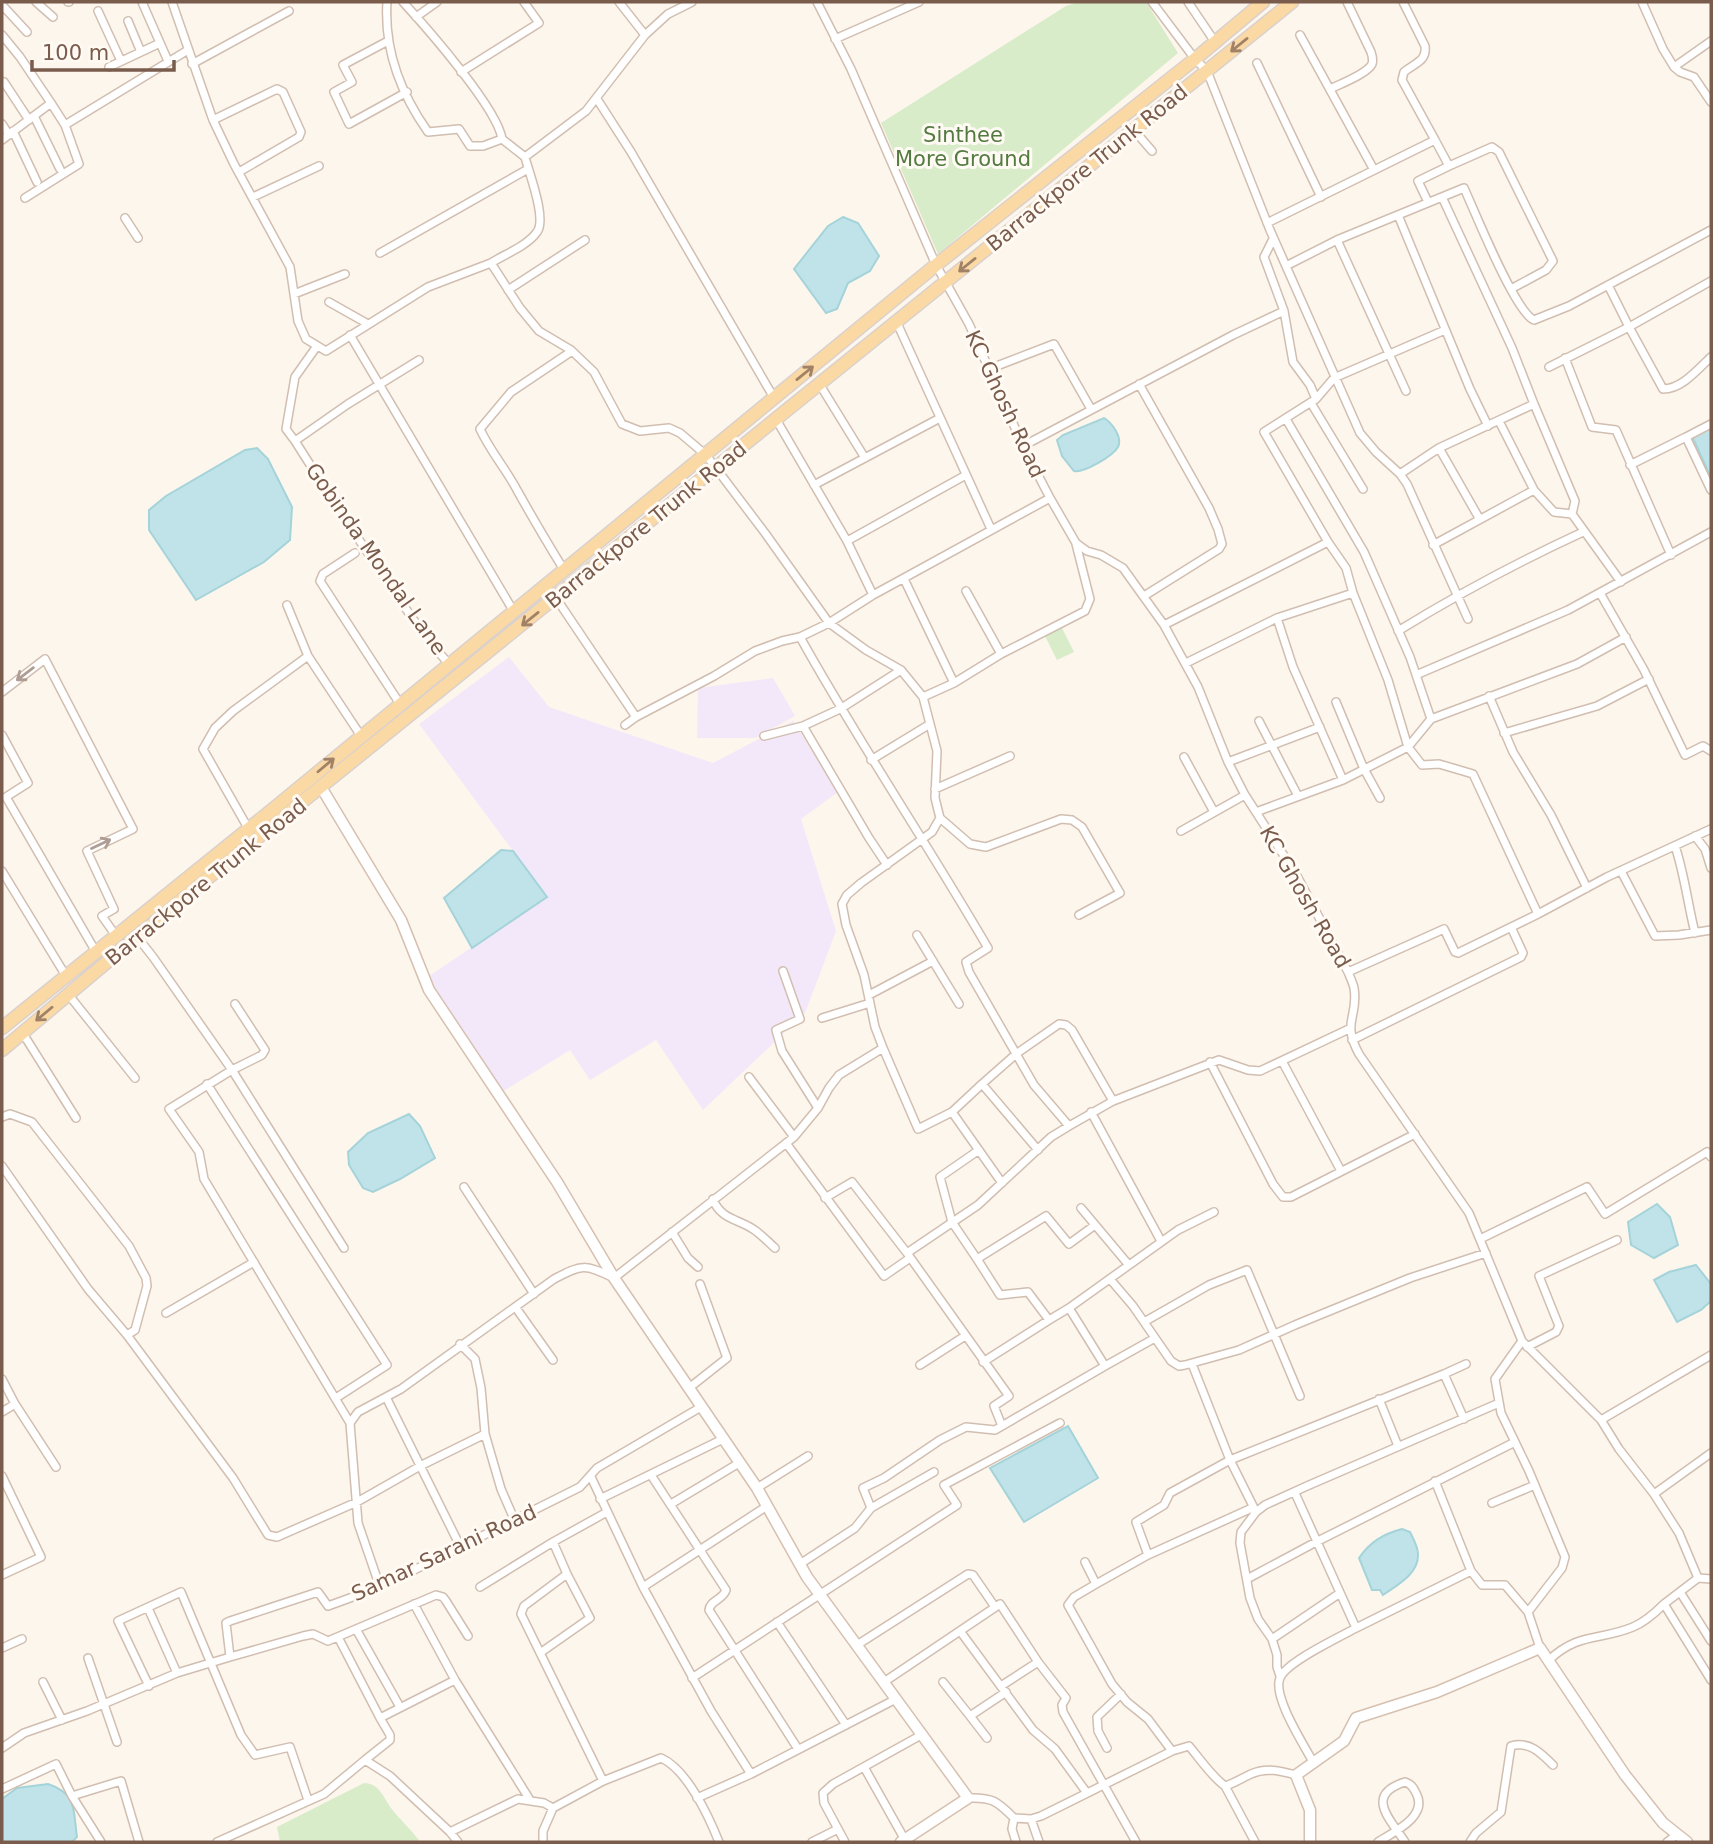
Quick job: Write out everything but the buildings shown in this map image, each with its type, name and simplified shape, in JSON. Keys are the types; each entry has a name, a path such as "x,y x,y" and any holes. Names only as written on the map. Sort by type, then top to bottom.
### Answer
{"main road":[{"name":"Barrackpore Trunk Road","path":"2,1028 936,265 1263,2"},
{"name":"Barrackpore Trunk Road","path":"2,1050 188,894 1292,2"}],"street":[{"path":"36,2 53,17"},
{"path":"142,2 169,61"},
{"path":"172,2 213,120 290,267 298,321 306,339 326,351 428,287 491,263 526,242 538,231 540,223 537,200 525,157 502,139 496,120 461,72 403,2"},
{"path":"387,2 386,23 391,60 415,114 428,132 459,129 470,146 483,146 502,139"},
{"path":"416,17 437,2"},
{"path":"461,72 538,23 524,2"},
{"path":"619,2 645,35"},
{"path":"525,157 586,111 645,35 668,14 692,2"},
{"name":"KC Ghosh Road","path":"817,2 936,265 969,324 1049,498 1076,543 1124,568 1164,625 1186,663 1245,795 1297,876 1349,972 1354,989 1349,1028 1352,1040 1469,1213 1525,1344"},
{"path":"835,39 919,2"},
{"path":"1152,2 1207,71 1273,239 1360,433 1408,484 1468,619"},
{"path":"1188,2 1215,42"},
{"path":"1330,89 1360,74 1371,65 1372,60 1371,52 1347,2"},
{"path":"1403,2 1426,51 1421,61 1404,72 1402,80 1449,166"},
{"path":"1642,2 1674,67 1694,77 1708,89 1711,102"},
{"path":"2,5 27,32"},
{"path":"98,10 121,61"},
{"path":"192,64 289,10"},
{"path":"128,21 141,52"},
{"path":"2,35 20,57 65,125 79,163 25,198"},
{"path":"1300,35 1374,170"},
{"path":"388,41 343,65 352,82 334,92 349,124 407,92"},
{"path":"1674,67 1711,41"},
{"path":"109,67 160,43"},
{"path":"65,125 188,50"},
{"path":"1257,63 1321,197"},
{"path":"4,82 31,118 60,169"},
{"path":"213,120 277,89 284,92 301,132 299,137 239,172"},
{"path":"597,99 638,164 774,398"},
{"path":"8,135 51,103"},
{"path":"2,124 37,182"},
{"path":"1134,130 1152,151"},
{"path":"1267,223 1436,140"},
{"path":"1428,202 1419,181 1484,149 1495,149 1543,241 1552,264 1546,271 1511,289"},
{"path":"253,197 318,166"},
{"path":"380,253 528,169"},
{"path":"1286,266 1337,240 1464,188 1511,289 1526,315 1534,320 1608,285 1711,230"},
{"path":"1442,197 1512,348 1572,494 1576,504 1572,514"},
{"path":"1398,215 1488,426"},
{"path":"125,218 138,238"},
{"path":"1273,239 1264,257 1284,311 1293,362 1310,385 1314,401 1363,489"},
{"path":"508,290 585,240"},
{"path":"1337,240 1406,391"},
{"path":"491,263 539,331 572,351 594,372 622,424 640,431 669,428 680,433 706,454 829,623 856,644 901,670 923,697 937,751 935,798 940,818 970,844 982,847 1061,819 1077,823 1085,831 1121,893 1079,915"},
{"path":"294,294 345,274"},
{"path":"1549,367 1629,327 1711,281"},
{"path":"1608,285 1663,390 1684,381 1711,357"},
{"path":"329,302 368,324"},
{"path":"1023,446 1284,311"},
{"path":"897,323 991,529"},
{"path":"1445,330 1334,378 1314,401 1264,432 1346,568 1353,593 1388,680 1408,747 1422,765 1439,764 1473,774 1538,914"},
{"path":"350,335 514,612"},
{"path":"989,369 1054,344 1091,409"},
{"path":"317,346 295,377 286,429 295,441 419,360"},
{"path":"564,570 480,429 511,392 572,351"},
{"path":"1565,358 1592,427 1616,429 1671,555"},
{"path":"1139,384 1209,508 1222,544 1219,549 1144,596"},
{"path":"820,385 865,458"},
{"path":"1400,474 1439,448 1534,404"},
{"path":"814,485 940,418"},
{"path":"1286,419 1364,552 1416,675 1431,719"},
{"path":"776,421 847,541 873,595"},
{"path":"1499,421 1534,490 1554,512 1572,514"},
{"path":"1630,465 1711,424"},
{"path":"1686,438 1711,490"},
{"name":"Gobinda Mondal Lane","path":"295,441 389,585 430,643 459,675"},
{"path":"1439,448 1479,518"},
{"path":"847,541 966,475"},
{"path":"1433,545 1534,490"},
{"path":"625,725 755,651 782,640 800,637 829,623 873,595 1049,498"},
{"path":"1572,514 1621,582"},
{"path":"1398,631 1458,595 1583,532"},
{"path":"1416,675 1568,610 1711,532"},
{"path":"1164,625 1328,542"},
{"path":"923,697 954,683 1088,607 1089,592 1076,543"},
{"path":"355,553 323,574 320,580 400,704"},
{"path":"904,579 954,683"},
{"path":"966,591 1001,654"},
{"path":"1186,663 1277,618 1353,593"},
{"path":"1600,593 1626,637 1685,755 1703,746 1711,751"},
{"path":"556,597 636,717"},
{"path":"287,605 308,656 361,736"},
{"path":"1277,618 1293,667 1343,779"},
{"path":"800,637 840,709 943,870 988,948 966,962 1034,1085 1069,1125"},
{"path":"1256,812 1343,779 1408,747 1431,719 1577,664 1626,637"},
{"path":"247,828 203,749 215,728 233,711 308,656"},
{"path":"2,692 45,659 134,829 87,851 114,909 103,916 118,934 138,938 232,1070 344,1248"},
{"path":"764,736 803,726 840,709 901,670"},
{"path":"1504,733 1597,706 1648,679"},
{"path":"1489,696 1522,770 1556,824 1587,888"},
{"path":"1336,702 1364,769 1380,798"},
{"path":"1259,721 1298,796"},
{"path":"871,760 930,724"},
{"path":"803,726 887,865"},
{"path":"1228,762 1320,727"},
{"path":"2,734 28,783 6,797 96,952"},
{"path":"935,789 1010,756"},
{"path":"1184,757 1214,812"},
{"path":"321,787 401,920 429,990 557,1182 614,1278 757,1489 820,1594 968,1798"},
{"path":"1181,831 1245,795"},
{"path":"940,818 932,832 847,895 842,904 883,1048 918,1129 952,1112 1016,1054 1059,1024 1072,1030 1113,1101"},
{"path":"1349,972 1444,929 1457,954 1711,829"},
{"path":"1695,836 1705,849 1711,868"},
{"path":"1675,846 1681,862 1684,890 1695,933"},
{"path":"2,871 66,976"},
{"path":"1621,871 1655,936 1695,933 1711,928"},
{"path":"1352,1040 1521,957 1523,953 1511,927"},
{"path":"917,935 958,1004"},
{"path":"822,1018 869,999 933,961"},
{"path":"783,971 800,1019 776,1030 782,1051 818,1108"},
{"path":"68,994 135,1078"},
{"path":"235,1004 265,1050 262,1055 169,1108 199,1152 204,1179 350,1423 358,1523 380,1587"},
{"path":"786,1143 884,1276 908,1255 978,1205 1051,1137 1091,1112 1210,1062 1219,1060 1248,1070 1260,1071 1349,1028"},
{"path":"22,1032 76,1118"},
{"path":"614,1278 794,1137 818,1108 839,1075 883,1048"},
{"path":"1282,1061 1341,1171"},
{"path":"1210,1062 1280,1195 1291,1197 1415,1134"},
{"path":"749,1077 794,1137"},
{"path":"207,1084 387,1365 335,1398"},
{"path":"982,1084 1038,1150"},
{"path":"952,1112 1002,1183"},
{"path":"1091,1112 1161,1241"},
{"path":"2,1116 10,1114 32,1122 130,1246 146,1278 147,1286 135,1330 127,1335"},
{"path":"979,1150 940,1176 952,1222 1000,1295 1028,1292 1049,1320"},
{"path":"1480,1239 1587,1187 1605,1214 1707,1152 1711,1157"},
{"path":"2,1166 88,1289 127,1335 233,1478 268,1535 277,1537 356,1502 485,1434"},
{"path":"825,1198 852,1182 1009,1396 995,1406 1002,1426"},
{"path":"464,1187 534,1294"},
{"path":"713,1199 729,1219 753,1228 775,1248"},
{"path":"1081,1209 1128,1264"},
{"path":"984,1362 1069,1308 1161,1241 1214,1212"},
{"path":"978,1259 1045,1216 1069,1244 1095,1225"},
{"path":"672,1232 688,1258 698,1267"},
{"path":"1528,1612 1562,1568 1565,1557 1501,1413 1495,1379 1525,1344 1556,1332 1559,1326 1539,1276 1617,1240"},
{"path":"1110,1279 1173,1363 1179,1366 1239,1350 1410,1278 1486,1254"},
{"path":"166,1313 254,1262"},
{"path":"350,1423 358,1412 401,1389 554,1279 579,1266 595,1269 614,1278"},
{"path":"1144,1322 1209,1285 1248,1270 1300,1396"},
{"path":"689,1388 727,1358 701,1284"},
{"path":"516,1308 553,1360"},
{"path":"1069,1308 1105,1366"},
{"path":"920,1364 965,1336"},
{"path":"871,1508 863,1488 884,1478 940,1440 966,1427 995,1430 1155,1338"},
{"path":"460,1344 475,1359 481,1388 485,1434 501,1489 514,1519"},
{"path":"1525,1344 1601,1420 1619,1450 1654,1494 1679,1533 1698,1578"},
{"path":"1601,1420 1711,1355"},
{"path":"1192,1364 1230,1460 1254,1510"},
{"path":"1149,1555 1136,1522 1164,1505 1174,1490 1230,1460 1466,1364"},
{"path":"1444,1374 1464,1419"},
{"path":"2,1379 56,1467"},
{"path":"386,1397 461,1548"},
{"path":"1380,1399 1398,1446"},
{"path":"1172,1751 1148,1719 1112,1684 1068,1605 1074,1597 1149,1555 1499,1403"},
{"path":"2,1412 15,1404"},
{"name":"Samar Sarani Road","path":"230,1657 226,1623 318,1592 328,1606 380,1587 580,1487 597,1468 701,1407"},
{"path":"692,1678 957,1505 944,1485 1060,1423"},
{"path":"600,1499 723,1440"},
{"path":"1247,1579 1515,1442"},
{"path":"1654,1494 1711,1453"},
{"path":"757,1489 808,1457"},
{"path":"671,1504 739,1463"},
{"path":"800,1564 855,1528 871,1508 934,1472"},
{"path":"651,1475 726,1590 710,1605 709,1610 798,1749"},
{"path":"591,1477 643,1587 692,1678 751,1774"},
{"path":"2,1575 41,1557 3,1481"},
{"path":"1435,1482 1471,1571 1482,1585 1505,1585 1528,1612 1540,1648 1625,1775 1663,1823 1687,1842"},
{"path":"1492,1503 1535,1485"},
{"path":"1295,1493 1356,1628"},
{"path":"643,1587 767,1506"},
{"path":"1254,1510 1241,1532 1240,1543 1250,1598 1278,1655 1281,1701 1313,1762"},
{"path":"480,1587 607,1512"},
{"path":"540,1653 590,1619 554,1542"},
{"path":"1084,1562 1096,1584"},
{"path":"1280,1676 1299,1660 1356,1628 1471,1571"},
{"path":"568,1574 524,1606 521,1614 603,1781"},
{"path":"857,1645 968,1574 973,1576 995,1607"},
{"path":"1549,1660 1563,1647 1580,1639 1598,1637 1634,1626 1649,1618 1698,1578 1711,1579"},
{"path":"149,1686 118,1621 181,1592 241,1735 255,1755 290,1747 308,1800"},
{"path":"1680,1592 1711,1641"},
{"path":"1272,1639 1340,1593"},
{"path":"2,1748 24,1733 177,1673 303,1636 316,1635 325,1641 436,1595 443,1597 468,1636"},
{"path":"414,1604 455,1679 530,1800"},
{"path":"884,1682 1000,1604 1038,1662 1066,1698 1062,1705 1063,1712 1136,1842"},
{"path":"1664,1604 1711,1680"},
{"path":"148,1608 177,1673"},
{"path":"777,1622 846,1725"},
{"path":"356,1629 400,1707"},
{"path":"960,1631 1033,1730 1055,1749 1087,1793"},
{"path":"217,1842 324,1794 390,1740 390,1735 338,1637"},
{"path":"2,1648 22,1639"},
{"path":"1296,1775 1343,1741 1356,1718 1437,1692 1540,1648"},
{"path":"88,1658 117,1742"},
{"path":"970,1716 1038,1662"},
{"path":"380,1718 455,1679"},
{"path":"43,1682 62,1720"},
{"path":"943,1682 987,1738"},
{"path":"1107,1748 1098,1731 1097,1717 1121,1695"},
{"path":"697,1798 751,1774 897,1699"},
{"path":"845,1842 824,1803 824,1793 833,1784 923,1734"},
{"path":"1470,1842 1476,1832 1502,1812 1511,1746 1524,1744 1532,1747 1553,1765"},
{"path":"864,1767 903,1841 968,1798 988,1797 1014,1818 1031,1819 1172,1751 1189,1746 1225,1786 1255,1842"},
{"path":"542,1842 543,1831 553,1808 603,1781 661,1758 675,1767 697,1798 719,1842"},
{"path":"365,1760 390,1776 458,1842"},
{"path":"2,1789 56,1764 72,1796 101,1842"},
{"path":"1225,1786 1236,1783 1253,1772 1273,1769 1296,1775"},
{"path":"1296,1775 1310,1810 1310,1842"},
{"path":"72,1796 121,1781 139,1842"},
{"path":"1378,1842 1397,1830 1413,1818 1419,1808 1416,1793 1409,1783 1405,1782 1389,1789 1382,1797 1387,1816 1397,1830 1405,1842"},
{"path":"450,1832 518,1799 553,1808"},
{"path":"1014,1818 1016,1842"},
{"path":"1031,1819 1039,1842"},
{"path":"812,1842 838,1829"},
{"path":"1667,1842 1678,1834"}],"shaded area":[{"path":"509,657 549,707 713,763 793,721 838,792 801,819 836,931 805,1013 703,1110 656,1040 590,1080 570,1050 502,1092 426,978 547,897 419,724"},
{"path":"773,678 795,716 756,738 697,738 698,688"}],"green space":[{"name":"Sinthee More Ground","path":"1079,2 1146,2 1178,53 938,254 881,123 1066,6"},
{"path":"1061,626 1074,652 1057,660 1045,636"},
{"path":"364,1783 377,1788 420,1842 280,1842 277,1827"}],"water":[{"path":"843,217 858,223 879,256 870,271 848,283 837,309 826,313 794,269 828,226"},
{"path":"1104,418 1118,434 1118,447 1098,463 1074,471 1062,456 1057,440"},
{"path":"1711,425 1711,478 1692,436"},
{"path":"257,448 268,459 292,507 290,540 264,562 196,600 149,530 149,510 166,496 245,450"},
{"path":"501,850 513,851 547,897 472,948 444,898"},
{"path":"409,1114 420,1126 435,1158 373,1192 363,1188 349,1165 348,1152 368,1133"},
{"path":"1657,1204 1670,1217 1678,1245 1654,1258 1631,1245 1628,1222"},
{"path":"1696,1265 1711,1284 1711,1301 1701,1310 1677,1322 1654,1280 1669,1272"},
{"path":"1068,1426 1098,1478 1024,1522 990,1468"},
{"path":"1402,1529 1410,1532 1414,1540 1418,1551 1417,1561 1406,1578 1383,1595 1380,1590 1372,1590 1359,1558 1378,1539"},
{"path":"48,1784 58,1788 69,1798 74,1811 77,1837 72,1842 2,1842 2,1799 17,1788"}]}
